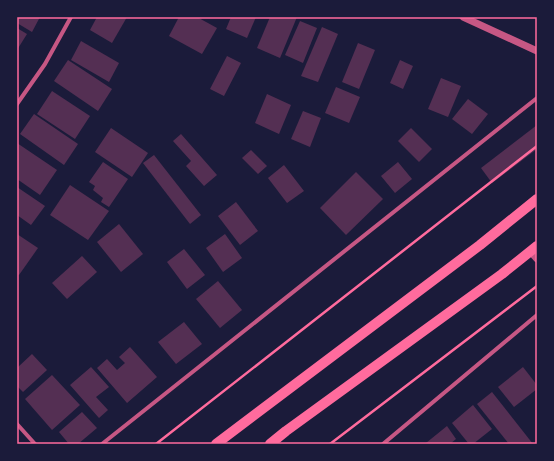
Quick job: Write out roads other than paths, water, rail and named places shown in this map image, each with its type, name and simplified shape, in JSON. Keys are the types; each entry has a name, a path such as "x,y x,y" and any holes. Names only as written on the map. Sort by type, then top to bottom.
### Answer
{"main road":[{"path":"216,444 474,250 537,199"},
{"path":"270,444 502,274 534,248"}],"street":[{"path":"17,104 45,64 72,17"},
{"path":"463,17 537,52"},
{"path":"102,444 537,98"},
{"path":"534,248 537,259"},
{"path":"383,444 537,315"},
{"path":"17,424 35,444"}]}
